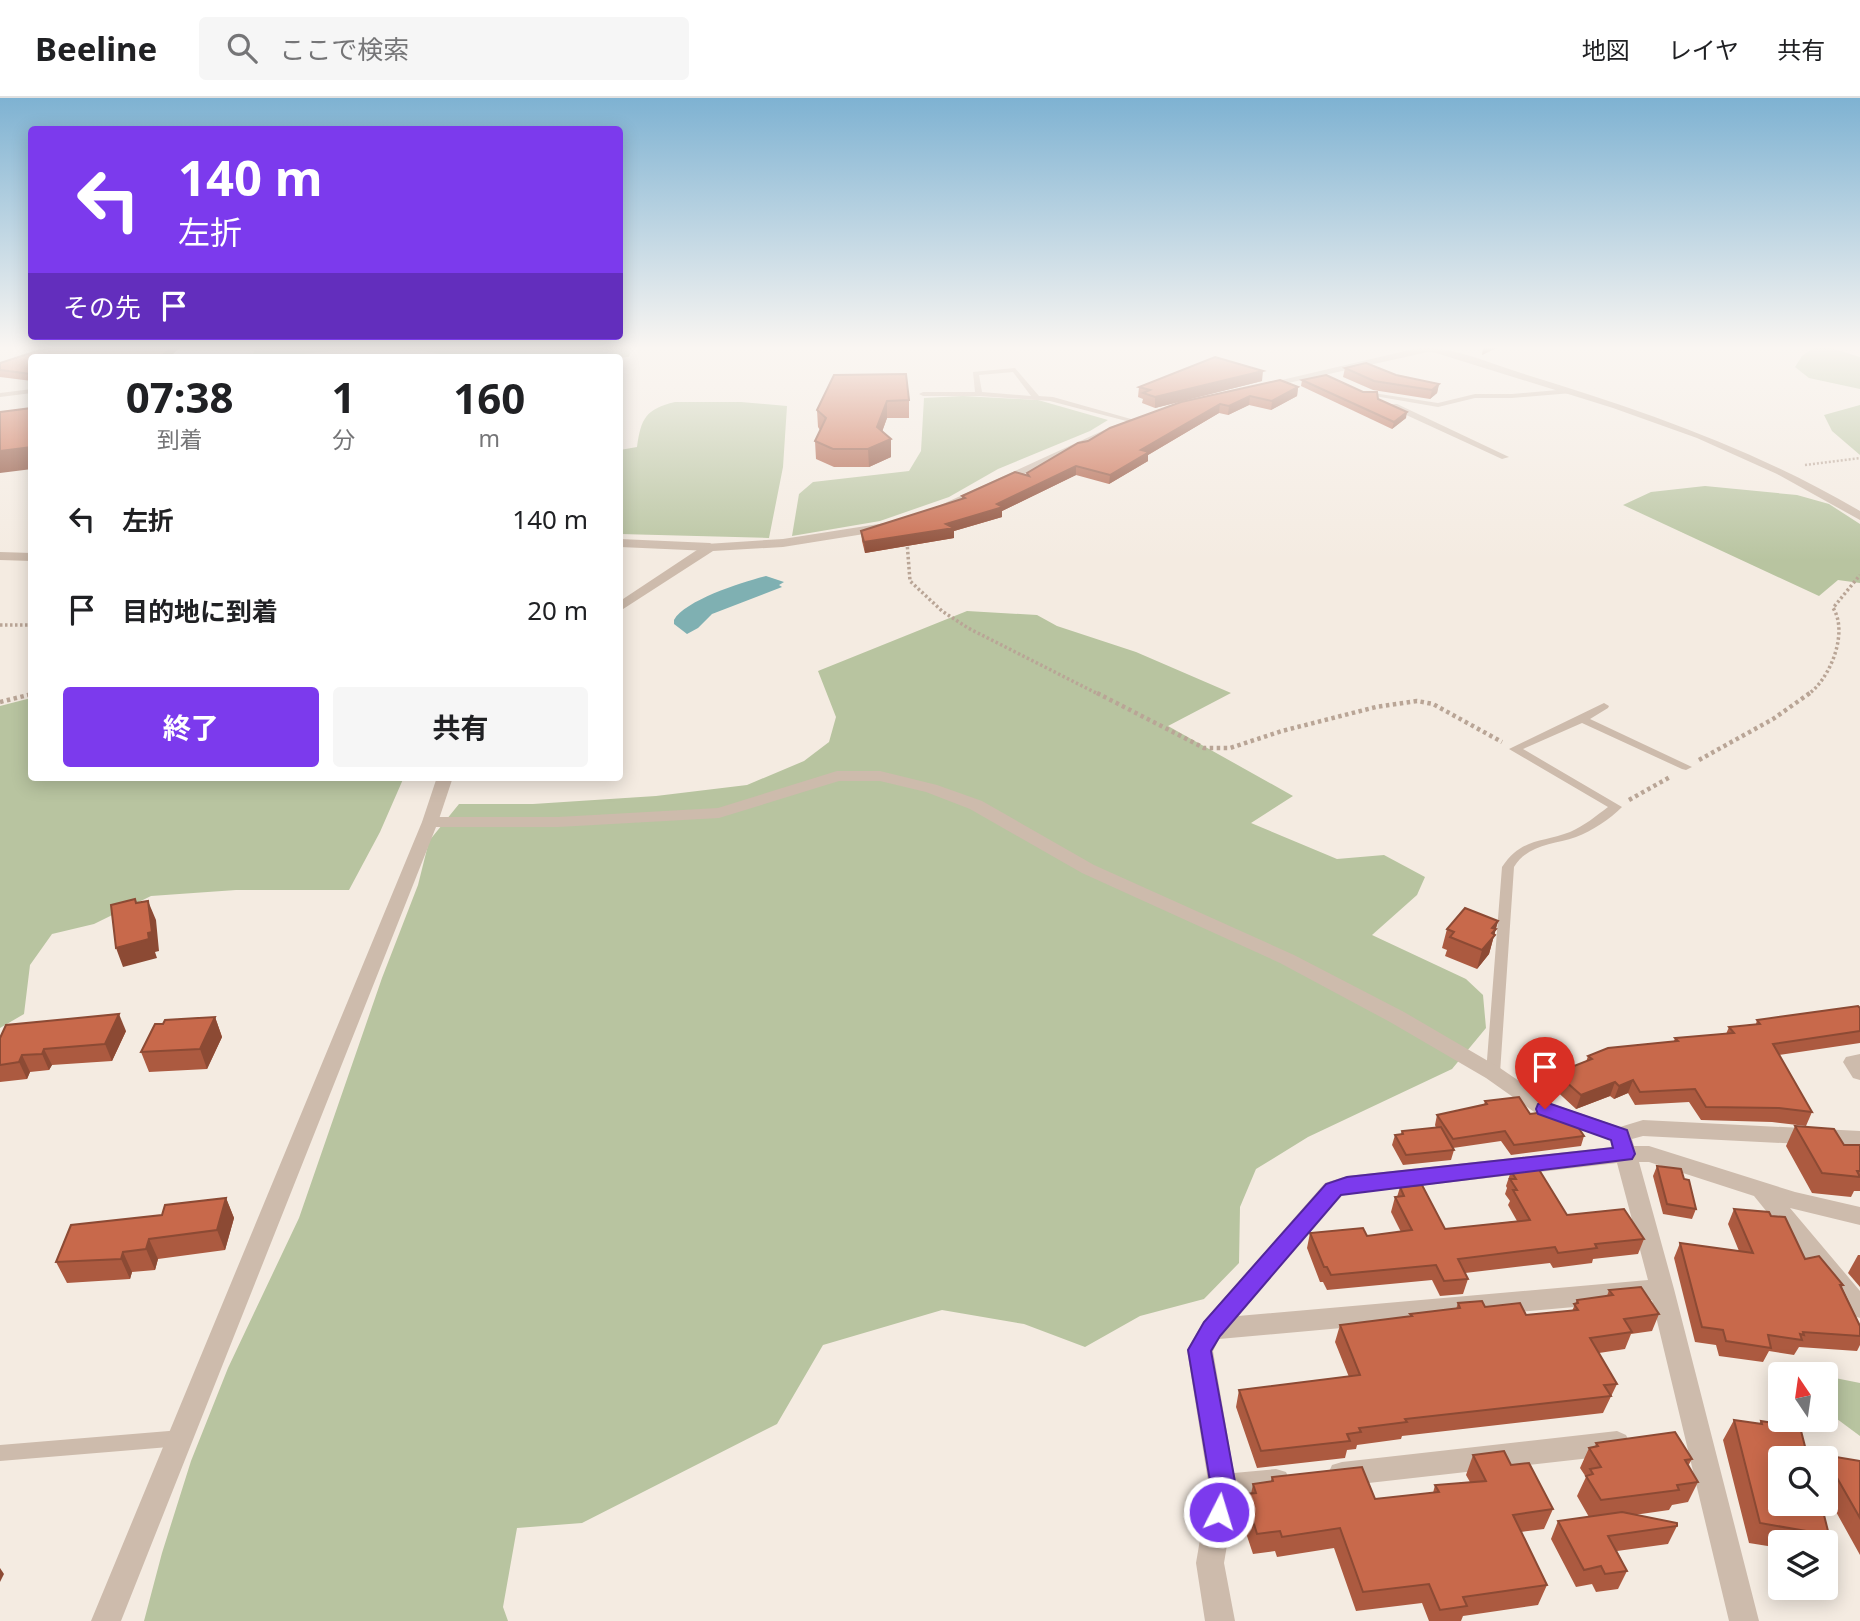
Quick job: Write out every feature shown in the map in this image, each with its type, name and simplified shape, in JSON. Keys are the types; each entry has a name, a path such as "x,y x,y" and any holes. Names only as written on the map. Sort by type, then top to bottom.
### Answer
{"street":[{"path":"922,515 1139,419"},
{"path":"1661,419 1776,468 1860,516"},
{"path":"623,543 744,547 845,535 893,524"},
{"path":"623,605 710,547"},
{"path":"0,556 28,557"},
{"path":"430,822 558,822 719,813 837,776 880,776 931,788 976,805 1088,869 1287,959 1397,1017 1493,1073 1545,1109 1623,1145 1762,1191 1860,1216"},
{"path":"106,1621 183,1438 430,822 444,781"},
{"path":"1860,1061 1853,1062 1860,1073"},
{"path":"1220,1621 1210,1563 1223,1487 1200,1350 1212,1329 1333,1189 1623,1145 1643,1128 1860,1139"},
{"path":"1623,1145 1662,1289 1744,1621"},
{"path":"1762,1191 1860,1308"},
{"path":"1212,1329 1662,1289"},
{"path":"1668,1437 1696,1434"},
{"path":"1223,1487 1640,1440"}],"lane":[{"path":"1422,419 1505,457"},
{"path":"1515,749 1582,719 1604,706"},
{"path":"1582,719 1686,767"},
{"path":"1493,1073 1508,867 1514,855 1528,846 1576,833 1616,807 1515,749"},
{"path":"0,1453 183,1438"}],"path":[{"path":"1776,468 1860,458"},
{"path":"893,524 907,542 910,581 942,611 1036,665 1204,748 1230,748 1282,731 1376,707 1417,701 1433,704 1515,749"},
{"path":"1616,807 1773,719 1815,690 1835,659 1839,617 1833,608 1860,575"},
{"path":"0,625 28,625"},
{"path":"0,702 28,695"}],"green space":[{"path":"645,419 786,419 783,467 769,538 623,534 623,449 637,447"},
{"path":"923,419 1108,420 1090,431 998,469 949,497 880,521 792,536 799,494 813,482 909,471 921,451"},
{"path":"1826,419 1860,419 1860,455 1832,431"},
{"path":"1705,486 1797,495 1829,504 1860,524 1860,583 1838,580 1819,596 1623,505 1651,492"},
{"path":"967,611 1037,615 1057,626 1136,652 1231,693 1168,726 1293,796 1251,823 1337,859 1384,855 1425,877 1417,895 1372,935 1466,979 1483,995 1486,1028 1452,1069 1308,1137 1256,1169 1240,1207 1239,1263 1204,1299 1140,1316 1085,1347 1024,1324 942,1310 823,1345 777,1424 582,1523 517,1528 503,1607 508,1621 144,1621 191,1461 228,1368 299,1218 382,978 418,885 429,841 459,804 533,804 656,796 747,785 804,761 829,742 836,717 818,671"},
{"path":"28,699 28,781 402,781 380,832 349,890 236,890 151,896 94,924 52,934 30,965 24,1014 0,1028 0,706"},
{"path":"1838,1379 1860,1383 1860,1436 1838,1420"}],"water":[{"path":"766,576 784,582 779,585 782,587 712,614 698,628 687,634 674,624 680,613 702,599"}],"building":[{"path":"0,419 28,419 28,448 0,451"},
{"path":"825,419 880,419 877,427 891,439 868,449 833,449 815,441"},
{"path":"1134,419 1194,419 1141,450 1149,452 1110,475 1076,466 997,504 1003,507 946,524 954,528 864,542 861,531 965,498 962,496 1015,472 1029,476 1027,473 1110,428"},
{"path":"135,899 136,903 148,901 152,932 148,933 149,939 116,948 111,905"},
{"path":"1465,908 1498,921 1492,928 1496,929 1492,933 1495,935 1482,950 1450,937 1454,932 1447,929"},
{"path":"1858,1006 1860,1031 1773,1044 1812,1112 1779,1108 1706,1107 1695,1089 1640,1092 1633,1080 1619,1086 1615,1082 1581,1095 1556,1073 1592,1059 1588,1056 1608,1048 1734,1033 1729,1027 1760,1024 1757,1020"},
{"path":"119,1014 105,1044 44,1049 42,1054 22,1055 19,1062 0,1065 0,1038 6,1025"},
{"path":"215,1017 200,1049 141,1052 155,1024 163,1024 165,1020"},
{"path":"1519,1097 1530,1114 1553,1111 1572,1118 1584,1136 1514,1145 1505,1131 1453,1139 1437,1115 1487,1104 1485,1101"},
{"path":"1795,1126 1834,1129 1844,1145 1860,1145 1860,1171 1857,1171 1860,1177 1822,1173"},
{"path":"1441,1127 1454,1150 1406,1155 1395,1135 1403,1134 1402,1131"},
{"path":"1657,1166 1681,1169 1684,1179 1689,1180 1696,1209 1667,1204"},
{"path":"1538,1168 1567,1215 1624,1209 1644,1239 1595,1244 1597,1248 1558,1253 1555,1247 1458,1259 1468,1279 1444,1281 1436,1265 1331,1275 1327,1267 1324,1267 1310,1233 1363,1228 1367,1236 1412,1230 1395,1197 1404,1196 1400,1187 1422,1185 1445,1229 1530,1220 1513,1190 1517,1190 1510,1179 1516,1179 1511,1171"},
{"path":"226,1198 217,1230 149,1239 146,1249 123,1252 121,1259 56,1262 71,1225 162,1215 165,1205"},
{"path":"1734,1209 1769,1212 1771,1216 1785,1217 1805,1259 1819,1256 1843,1285 1840,1285 1860,1326 1860,1336 1803,1332 1804,1335 1800,1334 1802,1340 1768,1335 1771,1348 1726,1341 1723,1330 1702,1327 1680,1243 1753,1253"},
{"path":"1641,1287 1659,1314 1624,1319 1632,1332 1590,1338 1617,1384 1604,1385 1611,1396 1405,1419 1407,1422 1359,1428 1361,1432 1347,1434 1350,1441 1261,1451 1239,1390 1360,1375 1340,1325 1460,1308 1458,1303 1482,1301 1485,1307 1520,1303 1526,1315 1578,1310 1574,1304 1578,1303 1577,1300 1613,1295 1609,1290"},
{"path":"1734,1420 1762,1424 1761,1421 1768,1422 1768,1432 1801,1432 1805,1446 1768,1446 1768,1516 1824,1516 1828,1530 1800,1530 1760,1523"},
{"path":"1675,1432 1692,1459 1685,1460 1698,1482 1677,1485 1679,1490 1601,1500 1586,1476 1593,1474 1590,1469 1601,1467 1589,1448 1598,1446 1596,1443"},
{"path":"1504,1451 1511,1465 1529,1463 1553,1509 1513,1515 1547,1585 1463,1597 1467,1606 1440,1610 1429,1584 1363,1592 1340,1528 1282,1537 1280,1531 1257,1534 1245,1494 1256,1493 1253,1484 1273,1481 1272,1477 1362,1467 1375,1499 1439,1492 1435,1485 1486,1481 1473,1455"},
{"path":"1838,1457 1860,1461 1860,1518 1838,1480"},
{"path":"1622,1512 1677,1523 1677,1526 1608,1536 1627,1571 1605,1574 1601,1566 1584,1570 1558,1521"}],"route":[{"path":"1219,1512 1223,1487 1200,1350 1212,1329 1333,1189 1347,1185 1625,1154 1620,1135 1545,1109"}]}
